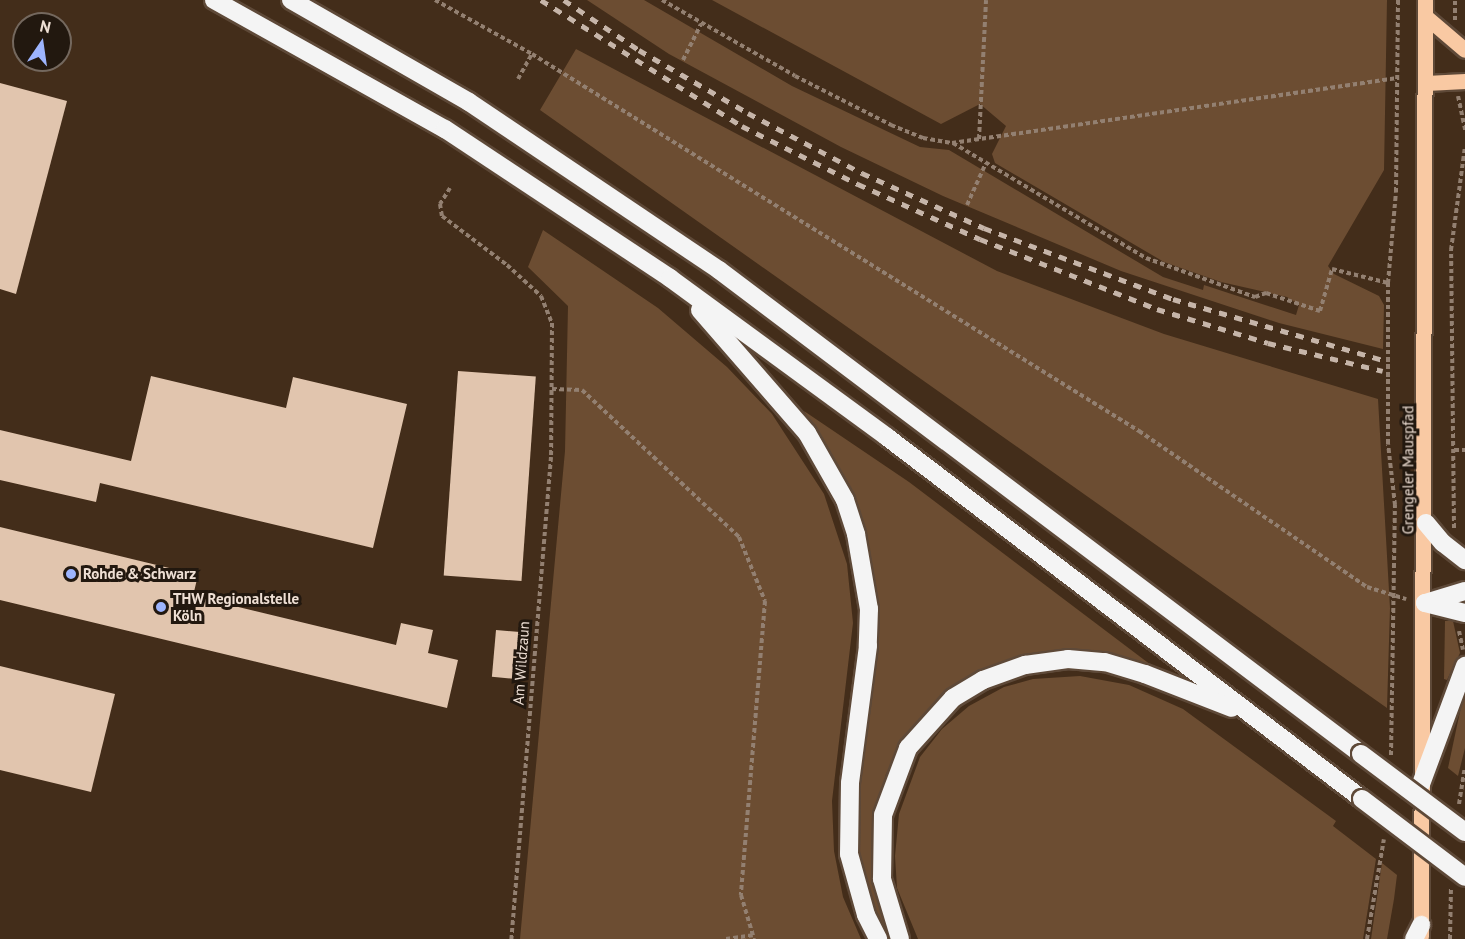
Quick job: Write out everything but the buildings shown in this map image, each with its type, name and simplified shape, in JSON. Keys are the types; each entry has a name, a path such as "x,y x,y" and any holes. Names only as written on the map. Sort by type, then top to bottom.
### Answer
{"highway":[{"path":"214,0 445,129 670,278 1011,531 1465,877"},
{"path":"291,0 469,102 710,263 1465,832"},
{"path":"670,278 807,433 845,500 856,534 868,618 850,783 849,854 866,915 878,939"},
{"path":"1426,523 1465,560"},
{"path":"1425,603 1465,591"},
{"path":"1425,603 1465,613"},
{"path":"900,939 882,879 883,815 908,748 930,719 963,692 983,680 1025,665 1068,659 1105,662 1254,717"},
{"path":"1421,784 1465,666"}],"main road":[{"name":"Grengeler Mauspfad","path":"1419,934 1426,523 1425,0"},
{"path":"1425,16 1465,50"},
{"path":"1426,83 1459,81"}],"path":[{"path":"435,0 532,54 1139,431 1367,587 1394,597 1425,603"},
{"path":"662,0 701,24 891,124 923,138 952,143 1397,78"},
{"path":"979,139 986,0"},
{"path":"1391,759 1394,597 1388,282 1396,192 1398,0"},
{"path":"1455,0 1455,26"},
{"path":"683,60 701,24"},
{"path":"518,79 532,54"},
{"path":"1459,81 1465,130"},
{"path":"952,143 985,165 1146,258 1255,297 1266,293 1320,312 1332,269 1388,282"},
{"path":"1465,147 1451,250 1454,450 1465,450"},
{"path":"967,205 985,165"},
{"name":"Am Wildzaun","path":"450,188 440,204 442,216 507,265 541,296 552,323 551,457 511,939"},
{"path":"552,389 582,390 739,537 765,601 741,895 754,937 726,939"},
{"path":"1367,939 1386,834"}],"shaded area":[{"path":"587,0 644,0 792,86 920,147 949,150 1163,277 1203,290 1204,285 1296,315 1299,305 1287,297 1221,282 1164,262 995,163 992,154 1006,126 980,104 941,124 712,0 1387,0 1384,170 1328,266 1334,274 1379,296 1384,305 1383,349 1279,323 1121,271 943,196 841,147 669,54"},
{"path":"576,49 997,271 1164,334 1378,399 1390,608 1387,708 540,110"},
{"path":"543,230 658,308 727,367 772,414 824,494 847,564 853,623 832,801 834,851 843,897 861,939 520,939 565,451 568,306 528,267"},
{"path":"804,411 909,482 1151,665 1099,653 957,687 931,707 905,738 886,774 872,830 875,890 893,939 886,939 878,924 855,847 859,771 875,672 878,611 868,546 849,485"},
{"path":"1445,621 1453,621 1460,653 1447,680 1444,679"},
{"path":"1080,676 1129,685 1183,709 1336,821 1333,826 1376,859 1363,939 918,939 897,888 895,856 899,814 920,757 942,729 969,706 1004,687 1033,679"},
{"path":"1465,688 1465,748 1458,776 1448,768"},
{"path":"1382,863 1397,875 1394,899 1387,939 1371,939"}],"railway":[{"path":"541,0 742,126 858,184 980,239 1157,309 1268,343 1383,371"},
{"path":"564,0 639,50 748,113 862,173 984,228 1173,299 1383,360"}],"place":[{"name":"Rohde & Schwarz","path":"71,574"},
{"name":"THW Regionalstelle Köln","path":"161,607"}]}
